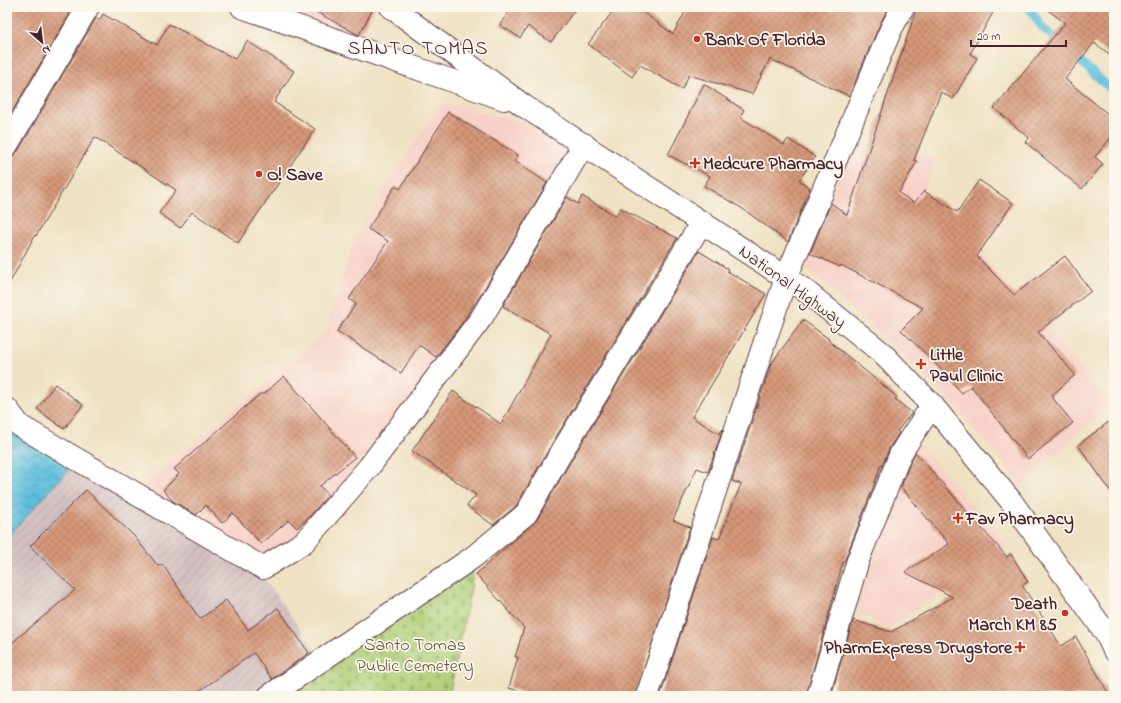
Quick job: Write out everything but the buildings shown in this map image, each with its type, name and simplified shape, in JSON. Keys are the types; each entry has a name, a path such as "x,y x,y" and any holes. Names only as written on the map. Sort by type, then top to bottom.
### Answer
{"street":[{"path":"7,145 88,7"},
{"path":"242,7 524,106"},
{"name":"National Highway","path":"391,7 524,106 803,289 882,353 932,405 1011,501 1104,632 1114,650"},
{"path":"647,696 786,278 891,29 903,7"},
{"path":"7,409 20,426 263,568 304,542 374,461 482,317 584,144"},
{"path":"269,696 472,558 526,514 702,222"},
{"path":"818,696 858,560 900,455 932,405"}],"shaded area":[{"path":"262,7 375,7 376,9 358,42"},
{"path":"444,103 518,121 573,154 477,314 300,538 262,561 141,488 325,333 356,235 427,124"},
{"path":"852,140 936,159 909,227 973,245 1111,404 1022,486 944,394 802,263"},
{"path":"917,441 1008,547 887,629 855,609"},
{"path":"71,467 262,575 318,655 257,696 7,696 7,538"}],"green space":[{"name":"Santo Tomas Public Cemetery","path":"474,563 471,588 449,696 282,696"}],"water":[{"path":"7,421 71,467 7,538"}],"waterway":[{"path":"1028,7 1042,27 1061,44"},
{"path":"1071,53 1114,92"}],"place":[{"name":"Bank Of Florida","path":"697,39"},
{"name":"Medcure Pharmacy","path":"695,163"},
{"name":"O! Save","path":"259,174"},
{"name":"Little Paul Clinic","path":"921,364"},
{"name":"Fav Pharmacy","path":"958,518"},
{"name":"Death March KM 85","path":"1065,613"},
{"name":"PharmExpress Drugstore","path":"1020,647"}],"district":[{"name":"SANTO TOMAS","path":"418,47"}]}
